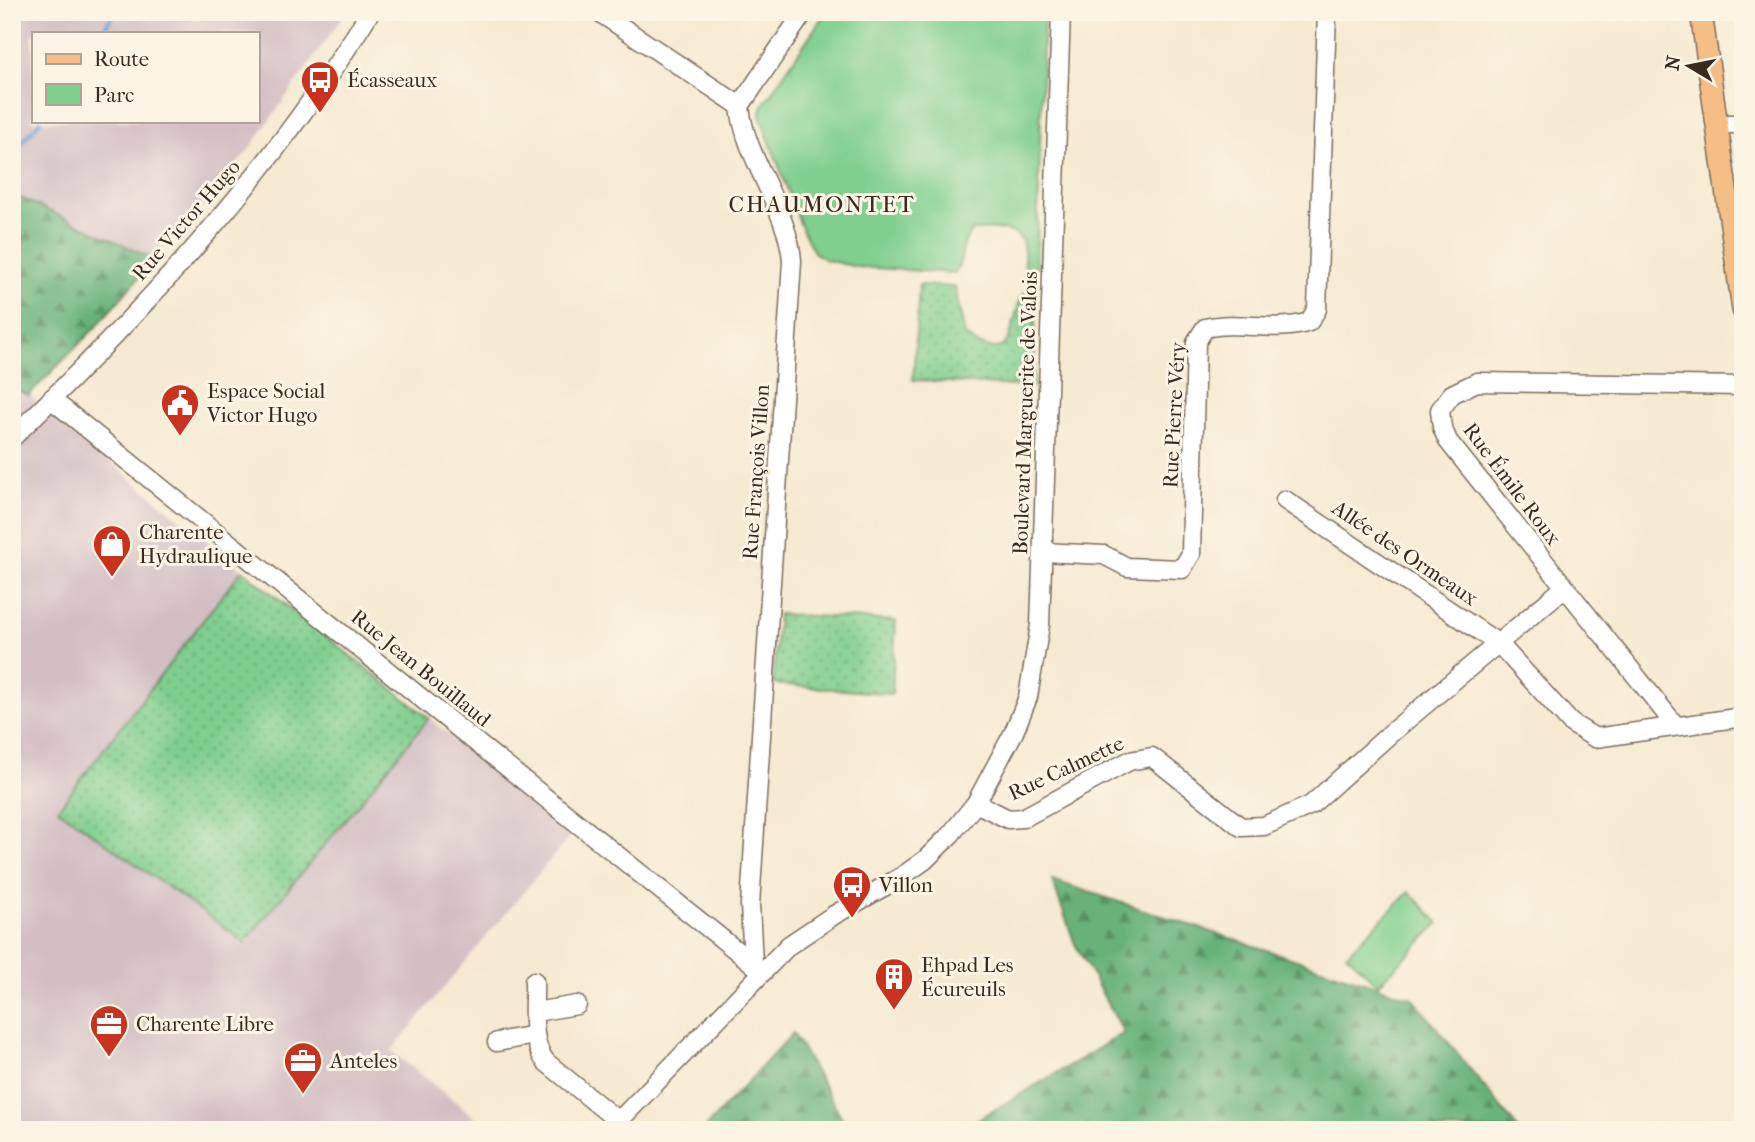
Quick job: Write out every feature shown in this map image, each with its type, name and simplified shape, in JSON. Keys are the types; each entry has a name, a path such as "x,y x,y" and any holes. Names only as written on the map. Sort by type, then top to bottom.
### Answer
{"main road":[{"path":"1701,12 1743,310"}],"street":[{"name":"Rue Victor Hugo","path":"12,438 217,225 264,166 348,48 370,12"},
{"path":"599,12 740,106 804,12"},
{"name":"Boulevard Marguerite de Valois","path":"976,803 1014,732 1028,697 1040,625 1061,12"},
{"name":"Rue Pierre Véry","path":"1043,552 1104,555 1127,567 1164,569 1182,569 1191,554 1196,342 1205,328 1218,325 1295,327 1309,322 1317,309 1327,12"},
{"name":"Rue François Villon","path":"740,106 747,136 788,238 792,261 750,892 758,967"},
{"path":"1716,124 1743,124"},
{"name":"Rue Émile Roux","path":"1676,726 1448,441 1440,419 1440,410 1445,402 1464,387 1477,383 1743,386"},
{"name":"Rue Jean Bouillaud","path":"51,398 758,967"},
{"name":"Allée des Ormeaux","path":"1285,500 1499,644 1571,723 1595,738 1743,717"},
{"name":"Rue Calmette","path":"976,803 1009,819 1023,818 1129,761 1152,757 1241,827 1264,826 1311,805 1391,733 1564,588"},
{"path":"534,981 538,1052 614,1126 758,967 834,915 901,877 925,860 976,803"},
{"path":"535,1013 577,1005"},
{"path":"497,1042 535,1035"}],"shaded area":[{"path":"12,12 346,12 245,155 95,328 29,395 242,570 58,809 245,941 429,718 571,835 391,1051 491,1130 12,1130"}],"green space":[{"path":"826,12 1044,12 1036,278 1028,281 1023,245 1019,236 1000,230 974,230 969,234 955,273 857,267 826,260 814,252 803,231 760,116 763,105"},
{"path":"12,194 155,259 95,328 29,395 12,388"},
{"path":"919,285 955,287 965,336 994,348 1002,346 1007,340 1023,293 1029,292 1036,296 1033,387 913,380"},
{"path":"242,570 429,718 245,942 58,809"},
{"path":"778,614 896,621 892,694 773,684"},
{"path":"1052,880 1413,998 1519,1130 960,1130 1124,1033 1075,944"},
{"path":"1409,892 1439,923 1378,985 1347,954"},
{"path":"793,1033 849,1130 703,1130"}],"waterway":[{"path":"103,32 114,12"},
{"path":"12,154 39,122"}],"place":[{"name":"Écasseaux","path":"320,114"},
{"name":"Espace Social Victor Hugo","path":"180,437"},
{"name":"Charente Hydraulique","path":"112,578"},
{"name":"Villon","path":"852,919"},
{"name":"Ehpad Les Écureuils","path":"894,1011"},
{"name":"Charente Libre","path":"109,1058"},
{"name":"Anteles","path":"303,1095"}],"district":[{"name":"CHAUMONTET","path":"822,204"}]}
